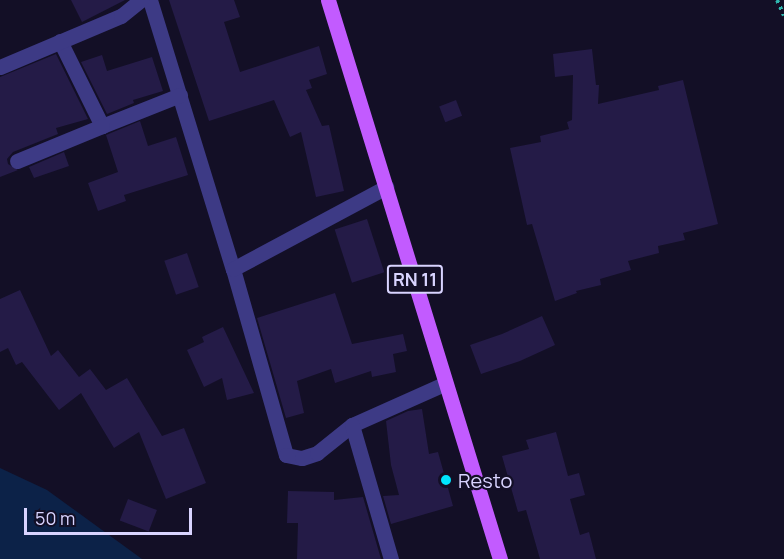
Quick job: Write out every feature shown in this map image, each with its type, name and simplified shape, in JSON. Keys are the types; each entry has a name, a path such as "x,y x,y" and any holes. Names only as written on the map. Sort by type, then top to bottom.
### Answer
{"main road":[{"name":"RN 11","path":"328,0 444,384 500,559"}],"street":[{"path":"0,67 121,16 141,0"},
{"path":"150,0 233,269 286,455 302,458 317,453 351,425 444,384"},
{"path":"60,41 102,126"},
{"path":"17,161 180,95"},
{"path":"233,269 386,187"},
{"path":"351,425 391,559"}],"path":[{"path":"777,0 784,16"}],"water":[{"path":"0,468 47,490 142,559 0,559"}],"building":[{"path":"71,0 125,0 82,22"},
{"path":"169,0 234,0 240,17 224,22 240,72 319,46 327,74 309,80 312,88 306,90 322,126 329,125 344,191 316,197 301,132 290,137 274,100 209,121"},
{"path":"592,49 596,85 599,85 598,104 659,90 658,86 683,80 718,224 683,233 685,240 658,246 659,253 628,261 631,270 600,279 601,285 576,291 577,293 555,301 532,224 527,225 510,148 541,142 540,136 569,129 567,122 572,120 573,75 555,77 553,54"},
{"path":"56,54 88,119 56,128 58,134 13,152 7,159 8,164 18,170 0,177 0,77"},
{"path":"102,55 107,71 152,57 163,91 133,100 134,103 107,114 81,62"},
{"path":"456,100 462,116 445,122 439,106"},
{"path":"140,121 148,146 176,137 188,175 124,195 126,201 98,211 88,183 118,172 106,135"},
{"path":"64,152 69,166 34,178 29,167"},
{"path":"367,219 384,272 352,283 335,230"},
{"path":"187,253 199,287 176,295 164,261"},
{"path":"20,290 51,356 58,350 79,377 90,369 106,390 127,378 162,436 184,428 206,483 166,499 139,432 114,448 81,393 59,410 22,362 16,365 8,348 0,352 0,299"},
{"path":"335,293 352,344 403,334 407,351 393,354 396,372 372,377 371,371 335,383 331,369 297,381 304,413 286,418 257,318"},
{"path":"542,316 555,345 520,361 481,374 470,345"},
{"path":"223,327 254,393 227,400 222,378 204,387 187,350 204,342 202,337"},
{"path":"422,409 429,454 438,452 453,506 391,524 383,496 399,495 391,465 386,421 408,411"},
{"path":"556,432 568,476 579,473 585,495 570,499 580,535 589,532 596,559 540,559 526,510 518,512 502,456 529,449 526,440"},
{"path":"288,491 334,492 334,500 363,497 381,559 297,559 298,523 287,523"},
{"path":"128,499 157,510 149,532 120,520"}],"place":[{"name":"Resto","path":"446,480"}]}
